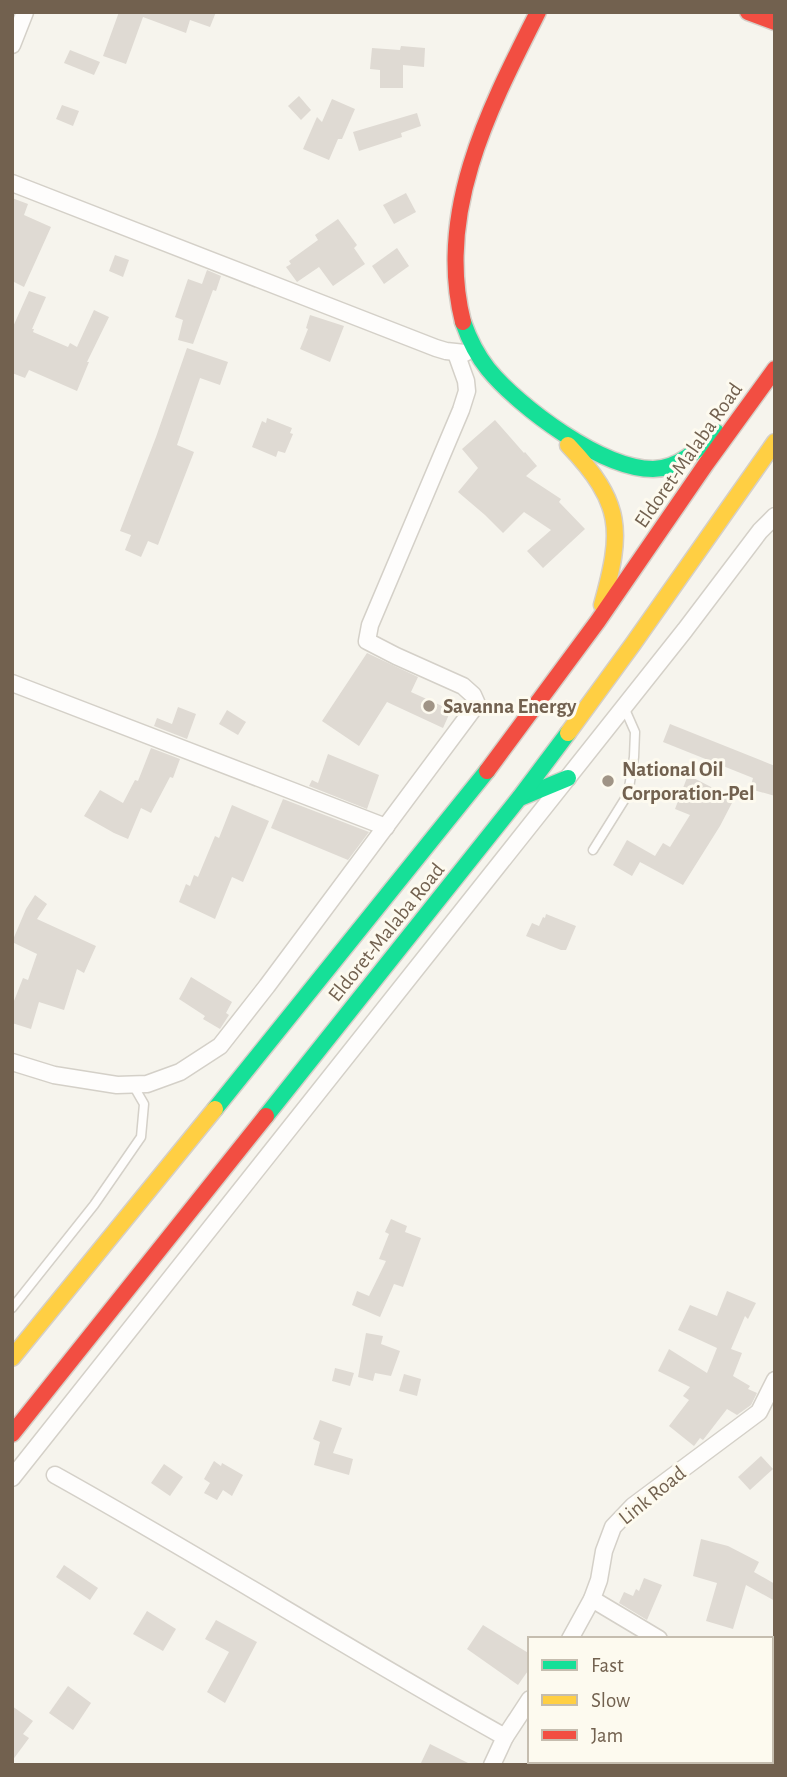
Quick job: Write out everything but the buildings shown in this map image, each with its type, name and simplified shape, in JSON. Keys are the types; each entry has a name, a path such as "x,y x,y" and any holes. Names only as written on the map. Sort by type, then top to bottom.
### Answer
{"highway":[{"path":"524,12 525,37"},
{"path":"538,12 493,107 476,150 456,228 459,301 463,323 477,354 510,393 551,425 603,456 624,466 645,470 667,467 683,460 701,447 763,386"},
{"path":"748,12 775,22"},
{"name":"Eldoret-Malaba Road","path":"12,1358 474,789 598,621 775,369"},
{"path":"551,425 590,469 611,503 615,542 609,583 598,621"},
{"name":"Eldoret-Malaba Road","path":"12,1434 520,797 633,644 775,442"},
{"path":"520,797 568,778"}],"street":[{"path":"12,45 24,12"},
{"path":"12,183 436,348 477,354"},
{"path":"12,1062 54,1075 117,1085 147,1084 180,1072 220,1046 477,704 473,695 463,686 368,641 370,625 467,391 456,353"},
{"path":"12,1478 568,778 760,531 775,516"},
{"path":"12,683 386,827"},
{"name":"Link Road","path":"571,1637 592,1600 613,1527 634,1506 759,1412 775,1380"},
{"path":"55,1475 163,1535 313,1627 505,1737"},
{"path":"592,1600 656,1637"},
{"path":"492,1765 505,1737 528,1702"}],"lane":[{"path":"593,850 628,794 635,732 624,707"},
{"path":"12,1308 94,1205 141,1137 144,1104 133,1085"}],"traffic: fast":[{"path":"463,322 480,358 520,401 563,433 610,459 653,469 671,466 688,457 716,432"},
{"path":"266,1116 568,733"},
{"path":"215,1109 487,771"},
{"path":"522,797 568,778"}],"traffic: slow":[{"path":"568,733 775,442"},
{"path":"568,445 599,484 614,519 613,557 602,605"},
{"path":"12,1358 215,1109"}],"traffic: jam":[{"path":"463,322 456,281 456,241 462,201 472,161 486,123 538,12"},
{"path":"748,12 775,22"},
{"path":"487,771 598,621 775,369"},
{"path":"12,1434 266,1116"}],"place":[{"name":"Savanna Energy","path":"429,706"},
{"name":"National Oil Corporation-Pel","path":"608,781"}]}
